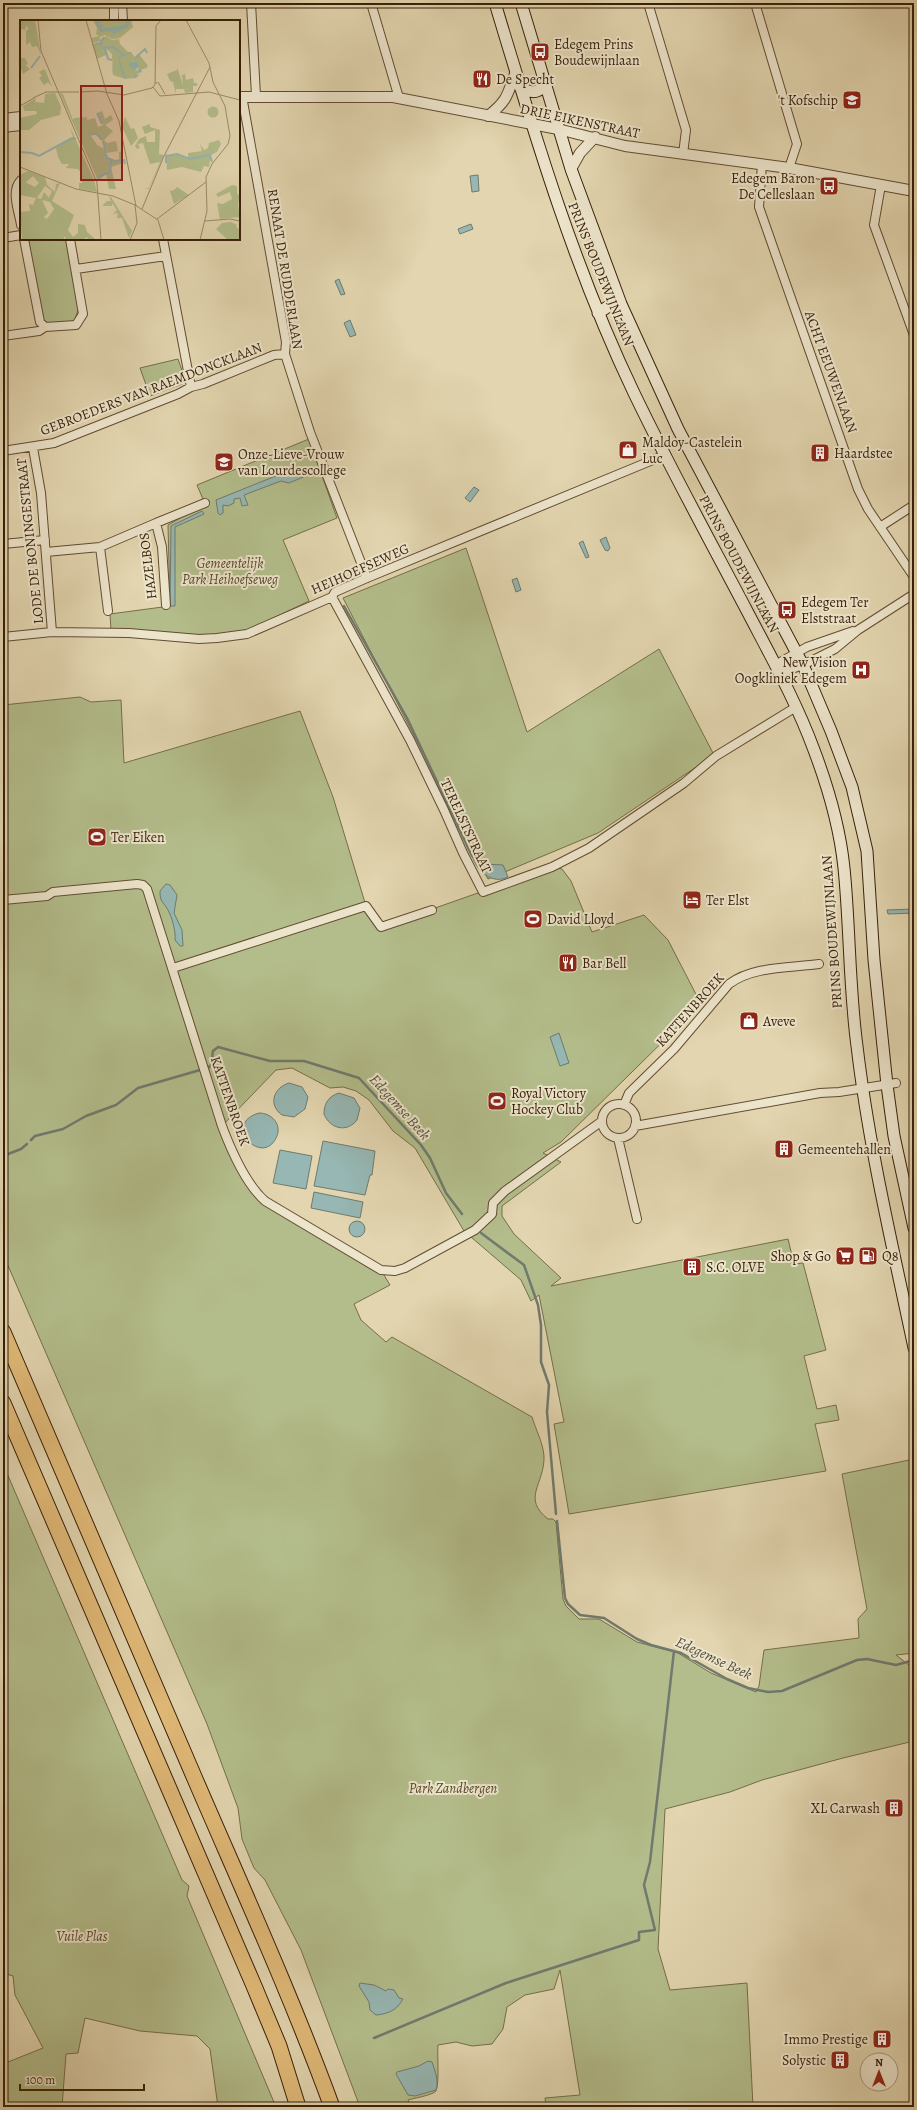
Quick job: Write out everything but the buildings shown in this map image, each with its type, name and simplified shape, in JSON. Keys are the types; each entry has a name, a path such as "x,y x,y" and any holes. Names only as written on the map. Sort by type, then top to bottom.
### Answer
{"highway":[{"path":"3,1332 195,1780 237,1873 316,2063 332,2107"},
{"path":"3,1403 254,1986 279,2046 298,2107"}],"main road":[{"name":"PRINS BOUDEWIJNLAAN","path":"495,3 558,208 598,313 665,455 778,669 815,752 828,794 844,865 858,1089 872,1142 914,1348"},
{"name":"PRINS BOUDEWIJNLAAN","path":"521,3 570,169 621,304 678,428 803,665 832,731 852,787 867,851 874,960 891,1084 894,1136 914,1228"},
{"path":"520,87 532,92 537,92 544,85 544,80"},
{"path":"598,313 609,306 621,304"}],"street":[{"path":"114,3 114,20"},
{"path":"122,3 123,20"},
{"path":"251,3 256,96"},
{"path":"371,3 399,98"},
{"path":"648,3 686,130 683,154"},
{"path":"755,3 797,144 789,168"},
{"path":"488,116 501,106 506,99 516,74"},
{"name":"DRIE EIKENSTRAAT","path":"241,96 382,96 399,98 558,129 625,146 789,168 914,191"},
{"name":"RENAAT DE RUDDERLAAN","path":"241,96 286,342 285,354 314,443 367,578"},
{"path":"3,119 20,117"},
{"path":"3,127 20,125"},
{"path":"570,169 580,152 595,138"},
{"name":"ACHT EEUWENLAAN","path":"762,164 758,206 858,489 868,509 914,577"},
{"path":"20,181 17,184 15,192 20,220"},
{"path":"881,185 874,225 914,335"},
{"path":"3,238 20,235"},
{"path":"24,240 40,322 45,328"},
{"path":"3,336 39,331 45,328 76,325 81,320 83,314 70,240"},
{"path":"163,240 191,387"},
{"path":"76,269 166,256"},
{"name":"GEBROEDERS VAN RAEMDONCKLAAN","path":"3,451 33,448 54,443 274,355 285,354"},
{"name":"LODE DE BONINGESTRAAT","path":"33,448 41,493 42,528 45,540 52,632"},
{"name":"HEIHOEFSEWEG","path":"3,637 52,632 129,633 199,639 246,634 332,597 335,592 367,578 665,455"},
{"name":"HAZELBOS","path":"46,552 100,547 205,503"},
{"path":"880,527 914,505"},
{"name":"HAZELBOS","path":"156,523 162,547 166,605"},
{"path":"3,544 45,540"},
{"path":"100,547 108,611"},
{"path":"778,669 803,665 835,649 858,630 914,594"},
{"name":"TERELSTSTRAAT","path":"332,597 410,740 444,810 447,821 462,853 483,892 552,867 584,851 684,783 723,752 796,707"},
{"path":"778,669 796,652 828,638 858,630"},
{"name":"KATTENBROEK","path":"3,900 47,896 53,892 143,885 151,897 231,1150 259,1196 382,1270 395,1271 405,1268 475,1230 492,1214 493,1203 505,1191 602,1120 608,1109 613,1106 624,1105 628,1093 674,1049 729,984 736,979 751,973 819,964"},
{"path":"173,968 366,906 381,927 432,910"},
{"path":"635,1126 820,1093 891,1084"},
{"path":"602,1120 604,1129 608,1134 618,1138 628,1135 635,1126 635,1116 633,1111 624,1105"},
{"path":"618,1138 637,1219"}],"green space":[{"path":"26,240 66,240 79,307 74,322 59,326 43,322"},
{"path":"178,359 185,379 182,384 150,396 140,368"},
{"name":"Gemeentelijk Park Heihoefseweg","path":"309,439 337,518 283,540 309,601 246,631 218,636 111,631 110,614 170,606 168,525 205,504 197,485"},
{"path":"466,548 527,732 659,649 714,755 598,833 488,879 343,598"},
{"name":"Park Zandbergen","path":"80,697 91,702 121,700 124,763 300,711 333,797 366,906 381,927 552,867 562,869 571,881 592,932 644,915 668,940 701,1004 561,1142 543,1153 561,1162 502,1206 502,1216 514,1234 561,1278 551,1286 788,1239 794,1264 803,1263 826,1350 804,1356 817,1409 836,1405 839,1420 815,1424 826,1471 569,1514 554,1424 564,1422 539,1295 531,1301 521,1280 464,1231 415,1148 393,1131 369,1100 356,1091 343,1087 330,1088 292,1068 276,1070 222,1126 259,1196 381,1270 390,1285 354,1304 361,1320 386,1342 392,1337 532,1417 541,1441 544,1456 541,1475 536,1490 536,1504 540,1511 548,1519 553,1519 556,1522 563,1599 566,1606 579,1619 599,1619 637,1642 678,1653 711,1673 756,1692 759,1686 764,1650 859,1638 858,1619 867,1609 842,1474 914,1459 914,1653 896,1655 914,1669 914,1741 762,1780 730,1792 665,1809 658,1949 670,1990 747,1983 753,2107 546,2107 545,2098 580,2095 560,1970 554,1989 525,1995 507,2007 503,2029 492,2044 472,2046 456,2042 438,2045 438,2078 437,2089 435,2092 408,2100 411,2107 360,2107 301,1950 265,1880 254,1868 242,1839 238,1808 207,1724 3,1254 3,705"},
{"name":"Vuile Plas","path":"3,1464 182,1880 189,1886 187,1896 276,2107 218,2107 210,2049 197,2036 140,2031 85,2018 78,2053 66,2054 62,2107 3,2107 3,2064 43,2048 15,1995 13,1976 3,1973"}],"water":[{"path":"478,175 479,191 472,192 470,176"},
{"path":"471,224 473,229 460,234 458,229"},
{"path":"339,279 345,294 341,295 335,281"},
{"path":"350,320 356,335 350,337 344,323"},
{"path":"298,467 300,470 305,468 308,475 289,483 281,481 244,495 248,505 242,506 240,498 234,499 234,503 228,506 223,505 223,513 220,515 218,513 216,500"},
{"path":"474,487 479,490 470,502 465,498"},
{"path":"202,511 204,514 175,527 175,606 170,606 171,526"},
{"path":"606,537 610,548 608,551 605,550 600,540"},
{"path":"583,541 589,557 586,558 579,543"},
{"path":"517,578 521,590 516,592 512,580"},
{"path":"472,856 485,864 503,865 508,877 502,879 491,878 477,867"},
{"path":"166,884 170,885 177,895 174,913 182,930 183,946 180,946 175,940 171,917 162,902 160,891"},
{"path":"914,909 914,913 888,914 887,910"},
{"path":"559,1033 569,1063 560,1066 550,1037"},
{"path":"289,1083 302,1087 308,1097 305,1109 294,1117 282,1115 278,1111 274,1102 274,1097 279,1089"},
{"path":"339,1093 354,1098 360,1108 357,1120 353,1124 344,1128 334,1126 324,1114 325,1106 328,1100 332,1096"},
{"path":"259,1113 272,1117 277,1124 278,1129 276,1138 270,1146 262,1148 254,1146 244,1133 244,1126 248,1118"},
{"path":"323,1141 375,1151 372,1175 370,1175 365,1195 314,1186"},
{"path":"280,1150 312,1156 306,1189 273,1183"},
{"path":"314,1192 363,1202 360,1218 311,1208"},
{"path":"357,1221 364,1226 365,1229 360,1236 357,1237 350,1232 349,1229 354,1222"},
{"path":"360,1983 374,1985 386,1991 388,1989 394,1990 399,1998 403,1999 392,2011 376,2015 370,2010 369,2002 359,1986"},
{"path":"428,2061 432,2062 435,2072 437,2080 436,2090 415,2096 408,2095 396,2074 397,2072 419,2066"}],"waterway":[{"path":"344,606 407,718 472,856"},
{"name":"Edegemse Beek","path":"208,1068 211,1065 213,1051 218,1047 270,1061 304,1061 359,1078 421,1145 430,1158 446,1193 462,1214"},
{"name":"Edegemse Beek","path":"31,1140 35,1136 63,1129 86,1116 116,1105 138,1088 200,1070"},
{"name":"Edegemse Beek","path":"3,1156 21,1149 27,1144"},
{"name":"Edegemse Beek","path":"481,1233 524,1265 538,1305 541,1325 541,1362 549,1385 547,1412 556,1514"},
{"name":"Edegemse Beek","path":"557,1521 565,1598 568,1604 580,1615 604,1618 637,1639 651,1645 681,1653 727,1679 748,1688 768,1692 782,1691 857,1660 867,1659 896,1665 914,1660"},
{"path":"374,2038 506,1983 639,1940 639,1932 655,1930 644,1885 650,1862 674,1651"}],"place":[{"name":"Edegem Prins Boudewijnlaan","path":"540,52"},
{"name":"De Specht","path":"482,79"},
{"name":"'t Kofschip","path":"852,100"},
{"name":"Edegem Baron De Celleslaan","path":"829,186"},
{"name":"Maldoy-Castelein Luc","path":"628,450"},
{"name":"Haardstee","path":"820,453"},
{"name":"Onze-Lieve-Vrouw van Lourdescollege","path":"224,462"},
{"name":"Edegem Ter Elststraat","path":"787,610"},
{"name":"New Vision Oogkliniek Edegem","path":"861,670"},
{"name":"Ter Eiken","path":"97,837"},
{"name":"Ter Elst","path":"692,900"},
{"name":"David Lloyd","path":"533,919"},
{"name":"Bar Bell","path":"568,963"},
{"name":"Aveve","path":"749,1021"},
{"name":"Royal Victory Hockey Club","path":"497,1101"},
{"name":"Gemeentehallen","path":"784,1149"},
{"name":"Shop & Go","path":"845,1256"},
{"name":"Q8","path":"868,1256"},
{"name":"S.C. OLVE","path":"692,1267"},
{"name":"XL Carwash","path":"894,1808"},
{"name":"Immo Prestige","path":"882,2039"},
{"name":"Solystic","path":"840,2060"}]}
